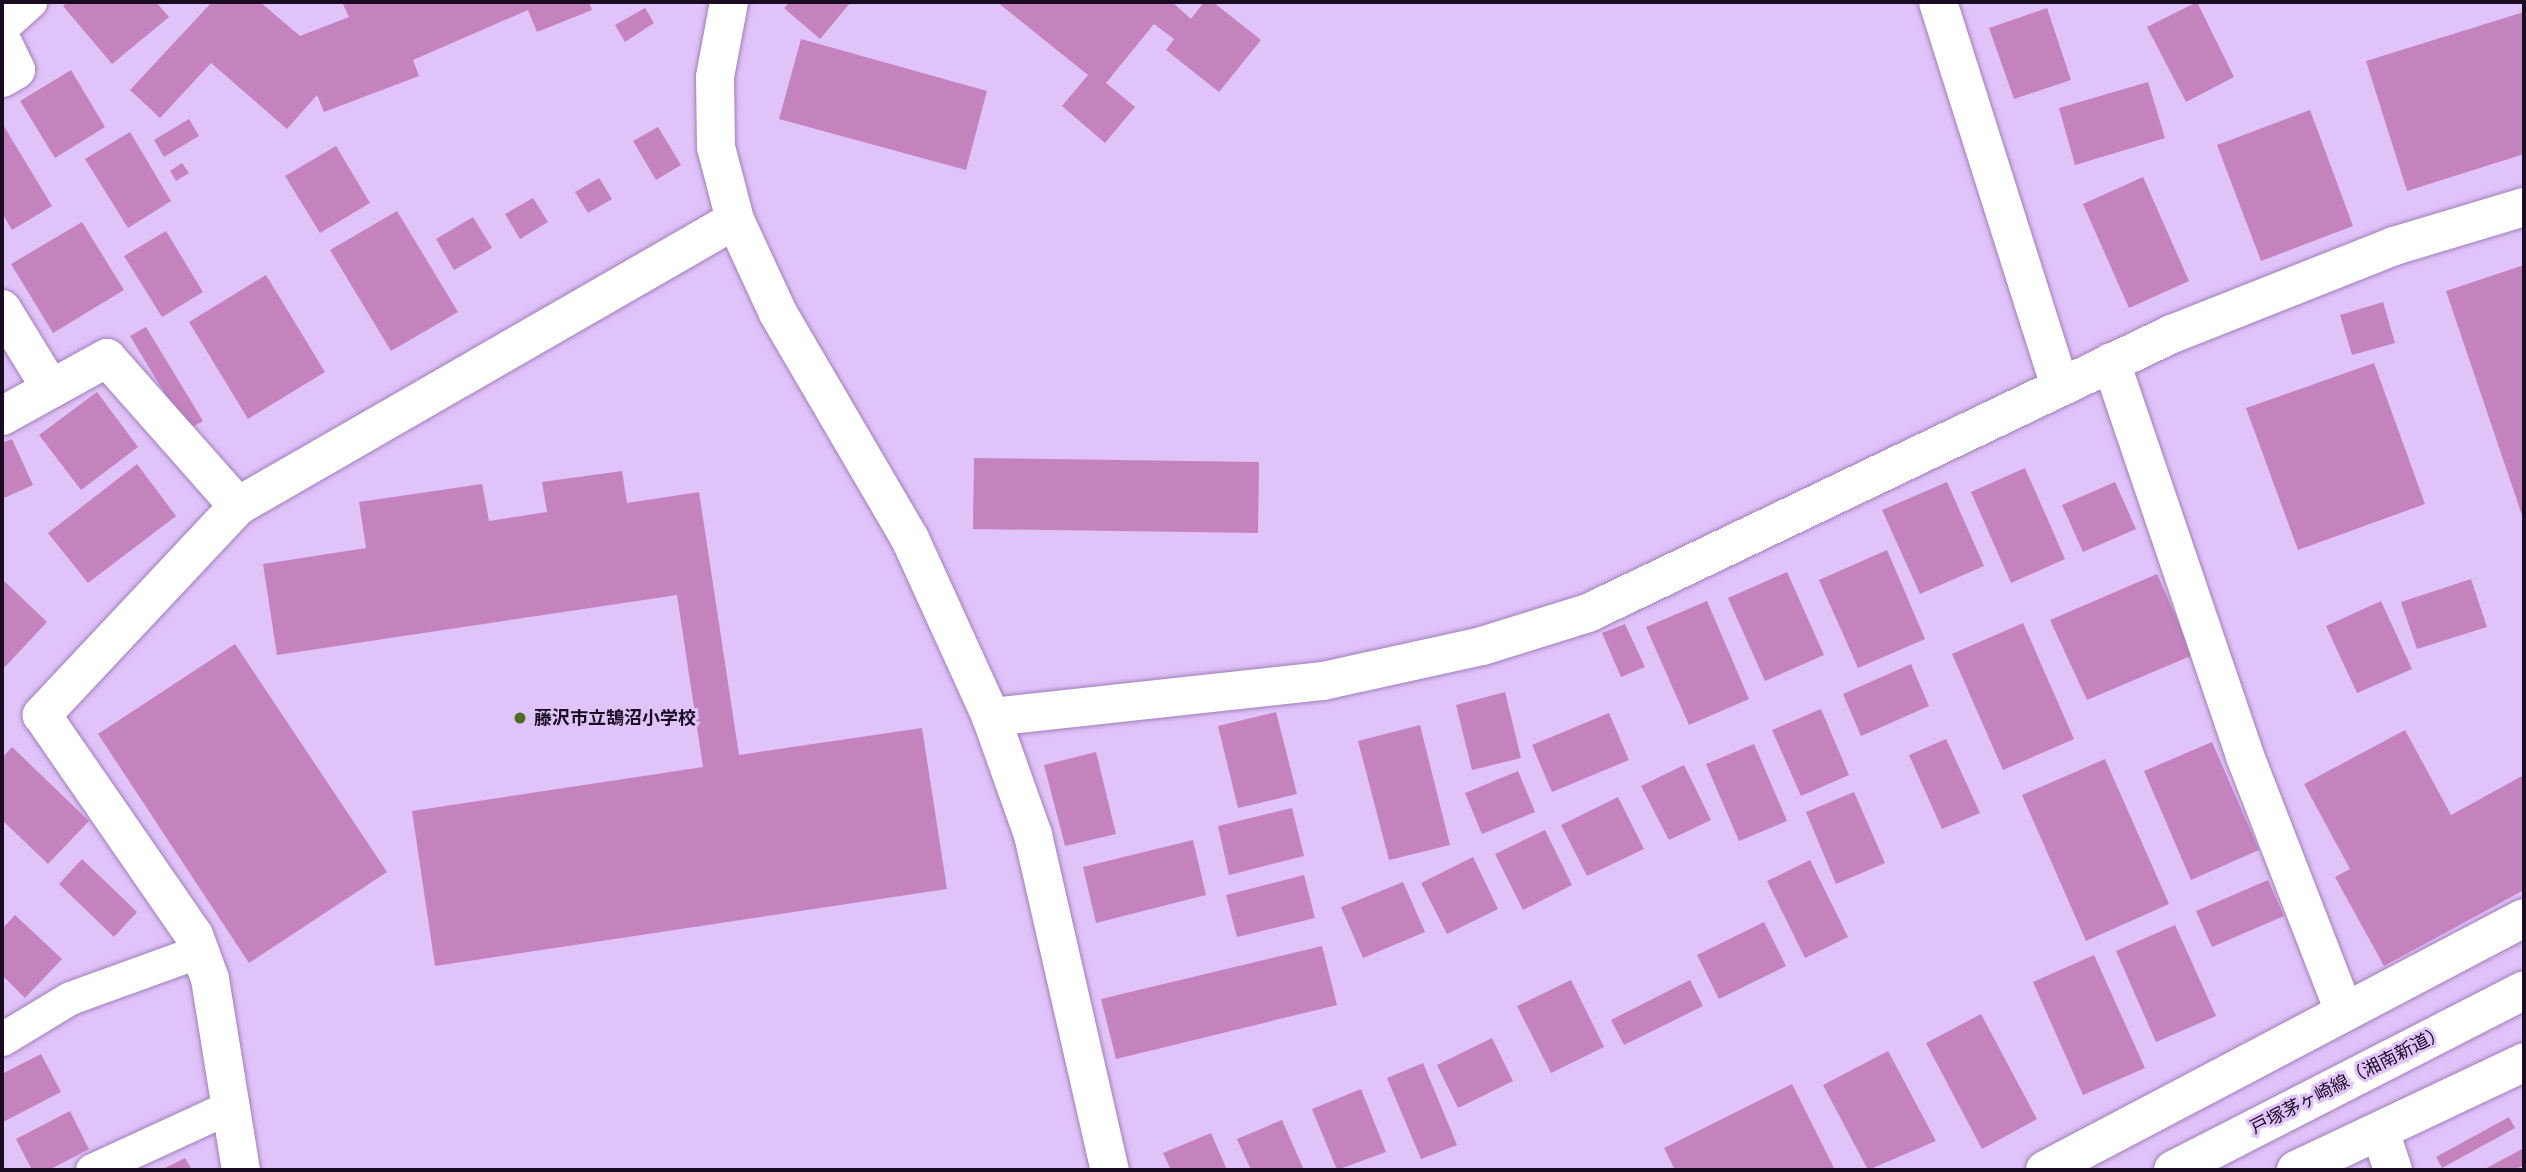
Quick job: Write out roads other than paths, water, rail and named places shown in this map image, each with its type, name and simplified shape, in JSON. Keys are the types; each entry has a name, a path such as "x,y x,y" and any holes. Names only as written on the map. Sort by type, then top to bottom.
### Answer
{"street":[{"path":"729,2 715,77 716,136 735,220 778,313 910,539 991,717 1032,835 1110,1170"},
{"path":"1938,2 2060,387"},
{"path":"2,41 16,70 2,78"},
{"path":"991,717 1310,683 1482,646 1588,613 2111,362 2394,246 2524,207"},
{"path":"241,1170 200,951 43,715 238,506 735,220"},
{"path":"2,309 51,389"},
{"path":"2,416 107,358 238,506"},
{"path":"2111,362 2245,756 2343,1009"},
{"path":"2045,1170 2343,1009 2524,918"},
{"name":"戸塚茅ヶ崎線（湘南新道）","path":"2173,1170 2524,990"},
{"path":"2296,1170 2524,1062"},
{"path":"2380,1131 2393,1170"}],"lane":[{"path":"2,27 30,2"},
{"path":"2,1039 71,998 200,951"},
{"path":"92,1170 230,1106"}],"place":[{"name":"藤沢市立鵠沼小学校","path":"520,718"}]}
